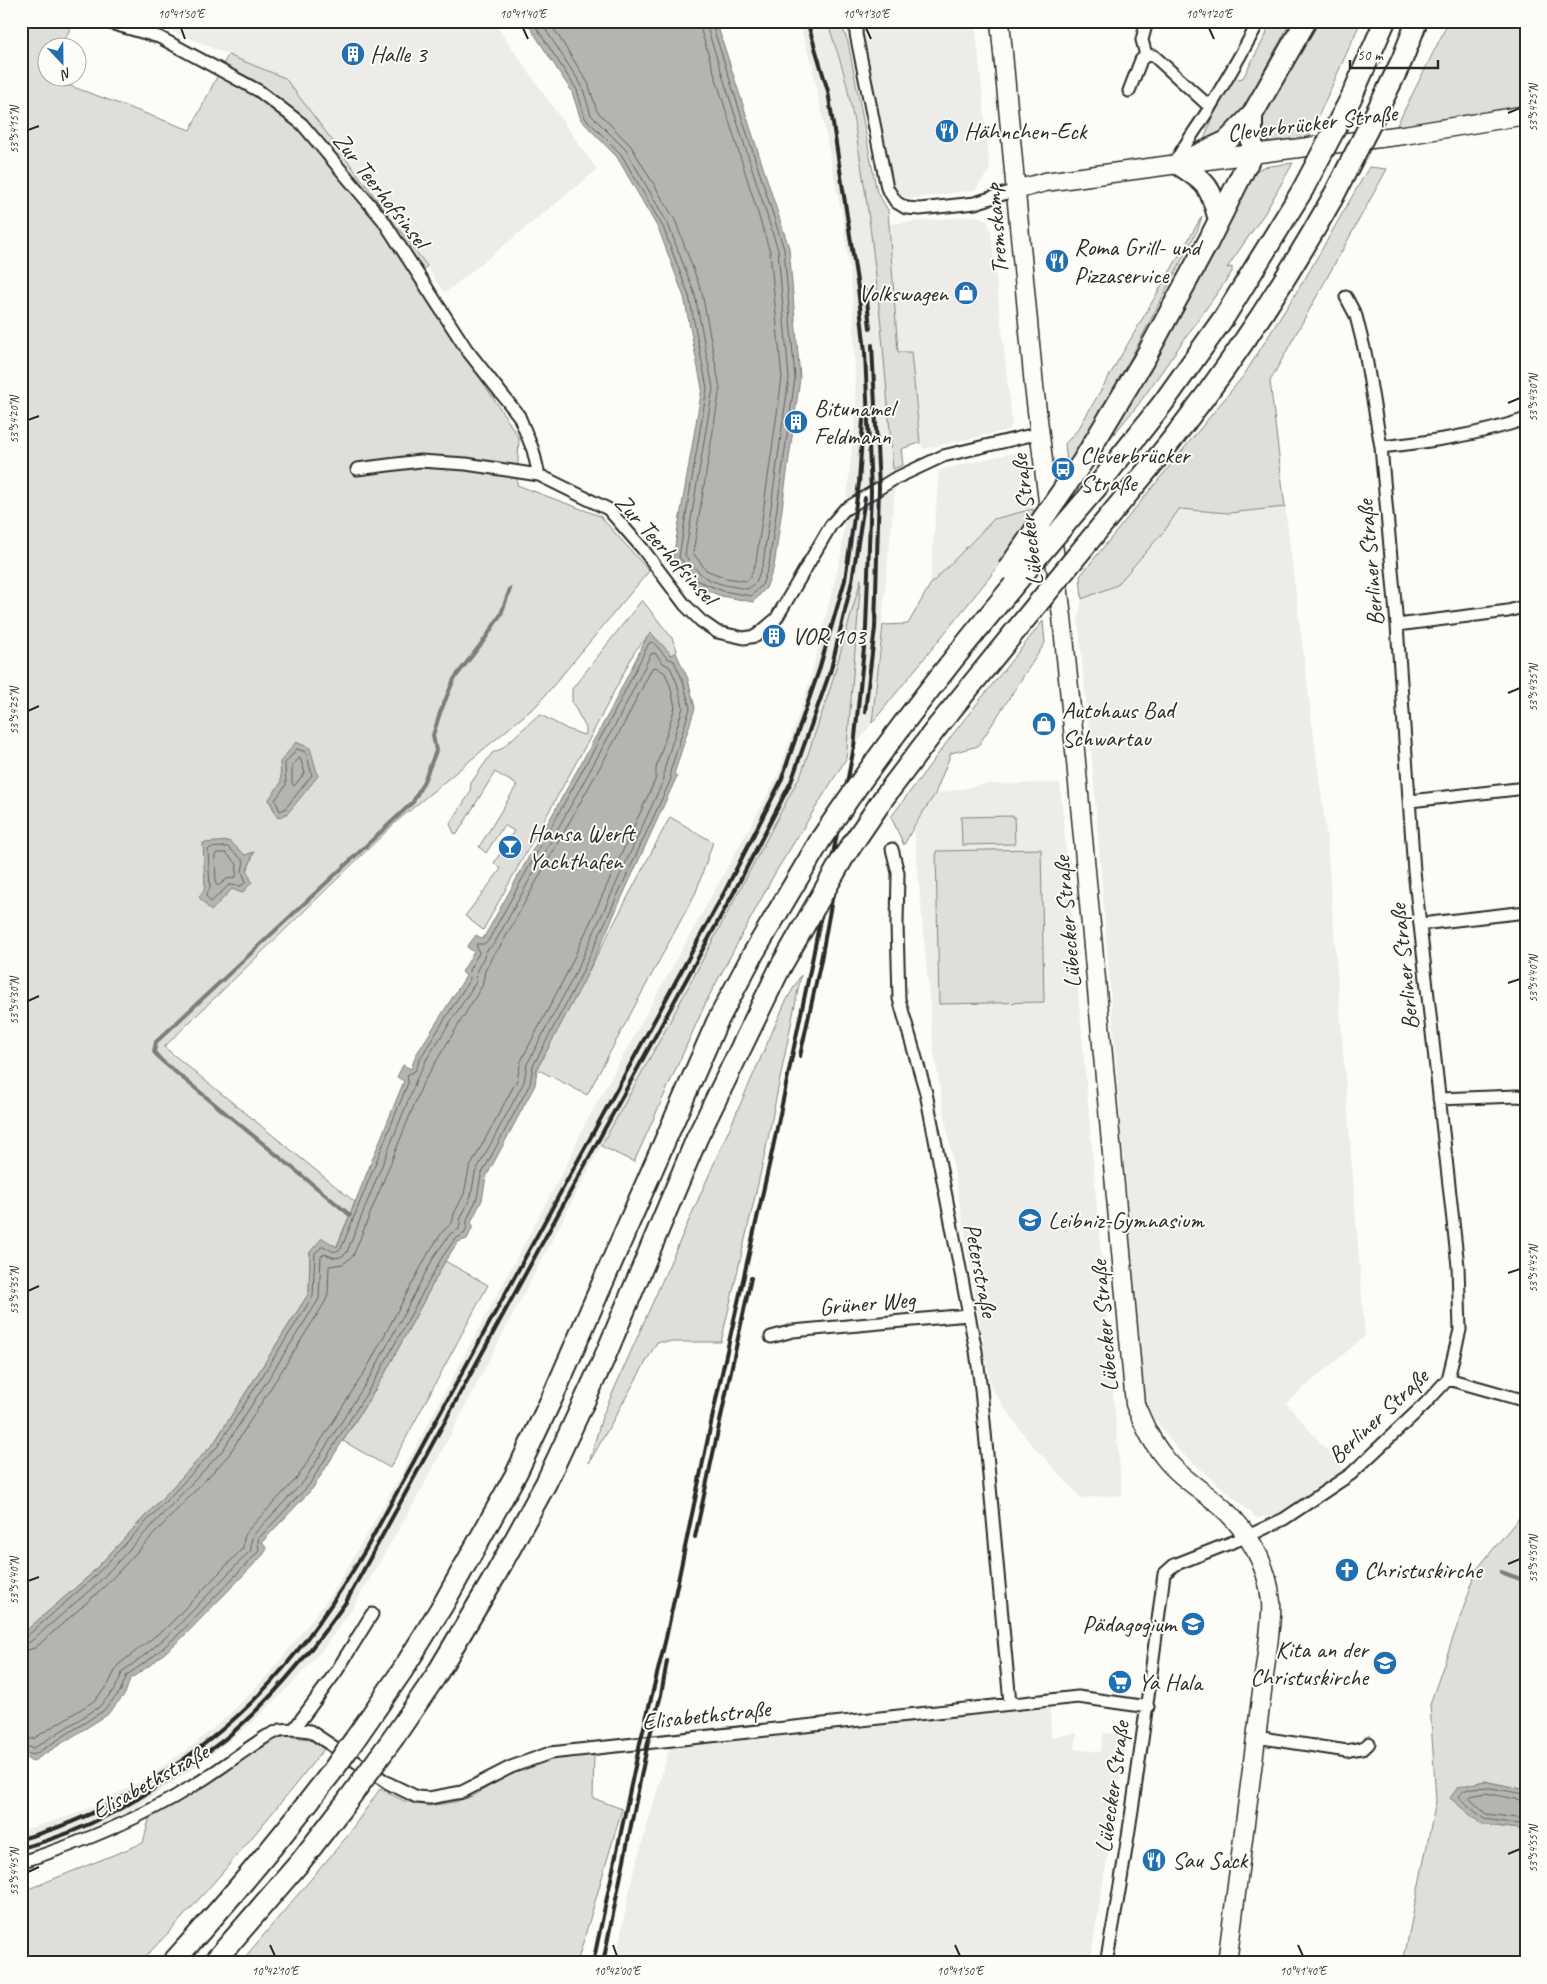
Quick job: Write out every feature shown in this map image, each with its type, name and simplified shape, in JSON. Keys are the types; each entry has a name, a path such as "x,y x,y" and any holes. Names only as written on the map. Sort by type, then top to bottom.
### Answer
{"highway":[{"path":"1176,164 1227,140 1252,115 1306,21"},
{"path":"172,1963 277,1844 331,1773 402,1671 444,1603 516,1474 553,1396 717,1022 752,954 820,839 913,709 999,601 1096,488 1162,403 1225,316 1302,191 1351,98 1385,21"},
{"path":"213,1963 301,1861 348,1800 435,1676 490,1585 546,1483 603,1361 696,1138 780,968 843,858 885,796 938,726 1182,427 1246,338 1304,249 1333,197 1402,60 1417,21"},
{"path":"1402,60 1429,21"},
{"path":"999,601 1008,569 1083,462 1146,356 1219,220 1252,154 1252,115"},
{"path":"1176,164 1200,178 1210,189 1219,220"}],"main road":[{"name":"Tremskamp","path":"1000,21 1040,433"},
{"name":"Cleverbrücker Straße","path":"1016,190 1044,182 1404,135 1526,115"},
{"name":"Lübecker Straße","path":"1040,433 1072,718 1135,1404 1148,1434 1164,1458 1225,1510 1248,1536"},
{"path":"1227,1963 1269,1637 1271,1605 1268,1584 1248,1536"}],"street":[{"name":"Zur Teerhofsinsel","path":"104,21 158,37 259,91 302,124 383,220 467,350 518,416 533,450 539,475"},
{"path":"857,21 856,34 885,179 887,188 896,202 906,208 930,208 975,203 1016,190"},
{"path":"1146,21 1142,40 1146,55"},
{"path":"1176,164 1182,147 1210,107 1259,21"},
{"path":"1129,91 1141,60 1146,55"},
{"path":"1146,55 1154,56 1210,107"},
{"name":"Berliner Straße","path":"1248,1536 1284,1519 1351,1474 1425,1404 1448,1379 1460,1330 1458,1266 1414,870 1397,625 1380,447 1365,352 1356,316 1346,297"},
{"path":"1380,447 1432,442 1471,435 1526,419"},
{"name":"Zur Teerhofsinsel","path":"357,469 420,461 466,464 539,475 608,510 642,548 685,605 702,621 717,632 744,638 756,636 776,619 831,525 844,510 887,483 942,456 1040,433"},
{"path":"1397,625 1508,611 1526,606"},
{"path":"1410,801 1526,788"},
{"name":"Peterstraße","path":"892,849 898,873 896,924 899,998 926,1093 981,1389 1010,1704"},
{"path":"1421,924 1526,912"},
{"path":"1439,1099 1526,1097"},
{"name":"Grüner Weg","path":"771,1337 793,1331 968,1315"},
{"path":"1448,1379 1526,1401"},
{"name":"Lübecker Straße","path":"1106,1963 1122,1880 1148,1707 1164,1574 1174,1565 1248,1536"},
{"path":"294,1729 336,1672 372,1614"},
{"name":"Elisabethstraße","path":"21,1862 70,1846 133,1820 193,1786 266,1736 280,1730 310,1731 388,1784 417,1797 429,1798 462,1792 511,1767 550,1753 1078,1696 1148,1707"},
{"path":"1256,1737 1347,1750 1367,1747 1369,1743"}],"shaded area":[{"path":"21,21 73,21 66,38 38,38 38,88 76,88 190,130 228,55 285,78 427,266 415,277 519,438 517,485 600,516 649,571 537,705 396,822 164,1047 355,1202 336,1248 310,1252 309,1293 214,1443 89,1576 21,1635","holes":["281,783 278,818 269,800","254,852 247,871 199,897 209,884 224,871 240,859"]},
{"path":"148,21 493,21 597,170 445,293 285,78"},
{"path":"798,21 827,21 846,84 869,207 879,292 895,488 872,723 846,759 861,583 831,686 802,772 666,1029 601,1146 422,1489 354,1606 323,1649 290,1686 247,1727 200,1763 129,1812 83,1831 21,1852 21,1831 76,1814 138,1783 192,1746 232,1712 270,1673 332,1594 397,1482 570,1158 583,1128 778,776 810,681 841,555 856,409 853,301 843,221 812,65"},
{"path":"827,21 840,21 848,42 877,192 888,210 898,352 911,352 920,443 901,449 903,465 893,469 881,325 864,181 847,86"},
{"path":"865,21 975,21 990,170 975,190 910,199 901,195 890,185 862,31"},
{"path":"1266,21 1291,21 1247,102 1225,134 1201,148 1211,120 1233,80 1243,78 1267,33 1264,25"},
{"path":"1316,21 1361,21 1309,137 1265,142 1258,133 1258,119"},
{"path":"1449,21 1526,21 1526,106 1395,129"},
{"path":"1293,163 1266,211 1227,268 1232,267 1232,272 1138,405 1104,446 1252,173 1263,167"},
{"path":"1369,167 1387,169 1270,381 1285,507 1229,513 1179,509 1165,530 1117,585 1082,599 1080,576 1244,375 1306,277"},
{"path":"976,216 988,222 991,231 1012,423 1010,429 1004,431 924,449 920,443 911,352 898,352 890,224"},
{"path":"1202,216 1198,229 1088,440 1068,472 1065,444 1079,428"},
{"path":"1020,451 1028,459 1033,509 994,519 930,585 939,470"},
{"path":"1285,507 1327,841 1365,1336 1286,1403 1345,1471 1276,1515 1257,1518 1176,1448 1143,1403 1092,760 1078,621 1082,599 1117,585 1165,530 1179,509 1229,513"},
{"path":"1033,509 1035,521 872,723 883,625 908,624 930,585 994,519"},
{"path":"861,579 846,759 775,873 707,1000 634,1162 601,1146 666,1029 802,772 831,686"},
{"path":"642,600 672,638 677,650 676,653 670,655 651,633 635,651 592,734 483,930 465,916 501,869 494,863 503,849 505,854 513,855 518,848 514,841 508,841 514,831 504,825 486,853 479,847 517,785 495,772 457,834 454,833 450,824 470,793 471,783 492,753 501,749 535,718 541,715 567,729 584,735 586,733 586,728 572,702 572,689"},
{"path":"1043,621 1045,643 978,746 951,753 935,794 904,845 891,817 956,730"},
{"name":"Leibniz-Gymnasium","path":"1060,783 1122,1495 1081,1498 1027,1439 991,1388 934,1052 914,826 935,794 987,784"},
{"path":"1014,816 1015,844 962,845 961,817"},
{"path":"670,817 713,842 696,892 587,1095 537,1069"},
{"path":"1041,849 1044,1002 939,1004 936,851"},
{"path":"801,975 764,1158 721,1342 657,1342 589,1463 602,1417 785,1003"},
{"path":"445,1261 488,1285 390,1468 343,1441 383,1377"},
{"path":"1526,1505 1526,1790 1484,1781 1481,1824 1526,1830 1526,1963 1403,1963 1436,1801 1430,1704 1477,1569 1523,1513"},
{"path":"1050,1708 1051,1737 1077,1733 1075,1749 1101,1752 1103,1733 1127,1735 1090,1963 615,1963 632,1878 670,1746"},
{"path":"286,1736 309,1739 324,1749 211,1885 139,1963 21,1963 21,1892 143,1843 150,1816 269,1740"},
{"path":"594,1753 593,1798 622,1809 577,1963 240,1963 344,1840 380,1789 404,1801 428,1806 455,1802 475,1795 503,1778 557,1756"}],"water":[{"path":"526,21 716,21 789,248 800,378 774,567 766,588 753,602 721,596 694,585 673,558 702,388 684,297 659,230 617,157 581,120 572,92"},
{"path":"651,633 670,655 676,653 688,679 695,708 674,774 677,776 584,981 537,1069 535,1085 486,1177 482,1200 471,1222 473,1226 467,1239 458,1242 445,1261 383,1377 313,1488 262,1542 267,1549 263,1555 181,1639 153,1663 130,1679 125,1694 107,1715 32,1762 25,1757 21,1757 21,1635 89,1576 214,1443 309,1293 310,1252 322,1238 337,1247 404,1081 397,1077 403,1065 411,1069 416,1055 466,976 462,972 474,952 467,947 476,935 483,939 609,713 647,637"},
{"path":"296,742 310,748 318,776 288,813 278,818 269,799 281,783 280,762"},
{"path":"229,841 245,855 254,852 247,871 252,882 242,893 232,889 211,911 199,897 205,888 203,843"},
{"path":"1484,1781 1526,1790 1526,1830 1481,1824 1450,1798 1458,1787"}],"waterway":[{"path":"350,1215 162,1061 154,1052 156,1042 413,802 436,751 433,735 454,679 485,639 501,614 510,589"},
{"path":"1501,1572 1526,1581"}],"railway":[{"path":"593,1963 640,1743 666,1638 717,1395 772,1152 854,747 866,628 871,492 865,352 858,288 828,91 807,21"},
{"path":"866,291 870,328"},
{"path":"865,712 875,628 879,487 872,345"},
{"path":"21,1839 90,1814 124,1797 157,1777 219,1732 247,1707 298,1650 334,1600 366,1549 725,891 781,781 819,670 845,580 859,483 863,420"},
{"path":"21,1848 69,1833 115,1811 159,1786 222,1741 257,1710 284,1681 346,1602 733,894 791,782 831,669 852,581 865,498"},
{"path":"800,1056 821,960 836,877"},
{"path":"695,1537 751,1278"},
{"path":"603,1963 648,1742 661,1695 667,1661"}],"place":[{"name":"Halle 3","path":"353,54"},
{"name":"Hähnchen-Eck","path":"947,131"},
{"name":"Roma Grill- und Pizzaservice","path":"1057,261"},
{"name":"Volkswagen","path":"966,293"},
{"name":"Bitunamel Feldmann","path":"796,422"},
{"name":"Cleverbrücker Straße","path":"1063,469"},
{"name":"VOR 103","path":"774,636"},
{"name":"Autohaus Bad Schwartau","path":"1044,724"},
{"name":"Hansa Werft Yachthafen","path":"510,847"},
{"name":"Leibniz-Gymnasium","path":"1030,1220"},
{"name":"Christuskirche","path":"1347,1570"},
{"name":"Pädagogium","path":"1193,1624"},
{"name":"Kita an der Christuskirche","path":"1385,1663"},
{"name":"Ya Hala","path":"1120,1682"},
{"name":"Sau Sack","path":"1154,1860"}]}
